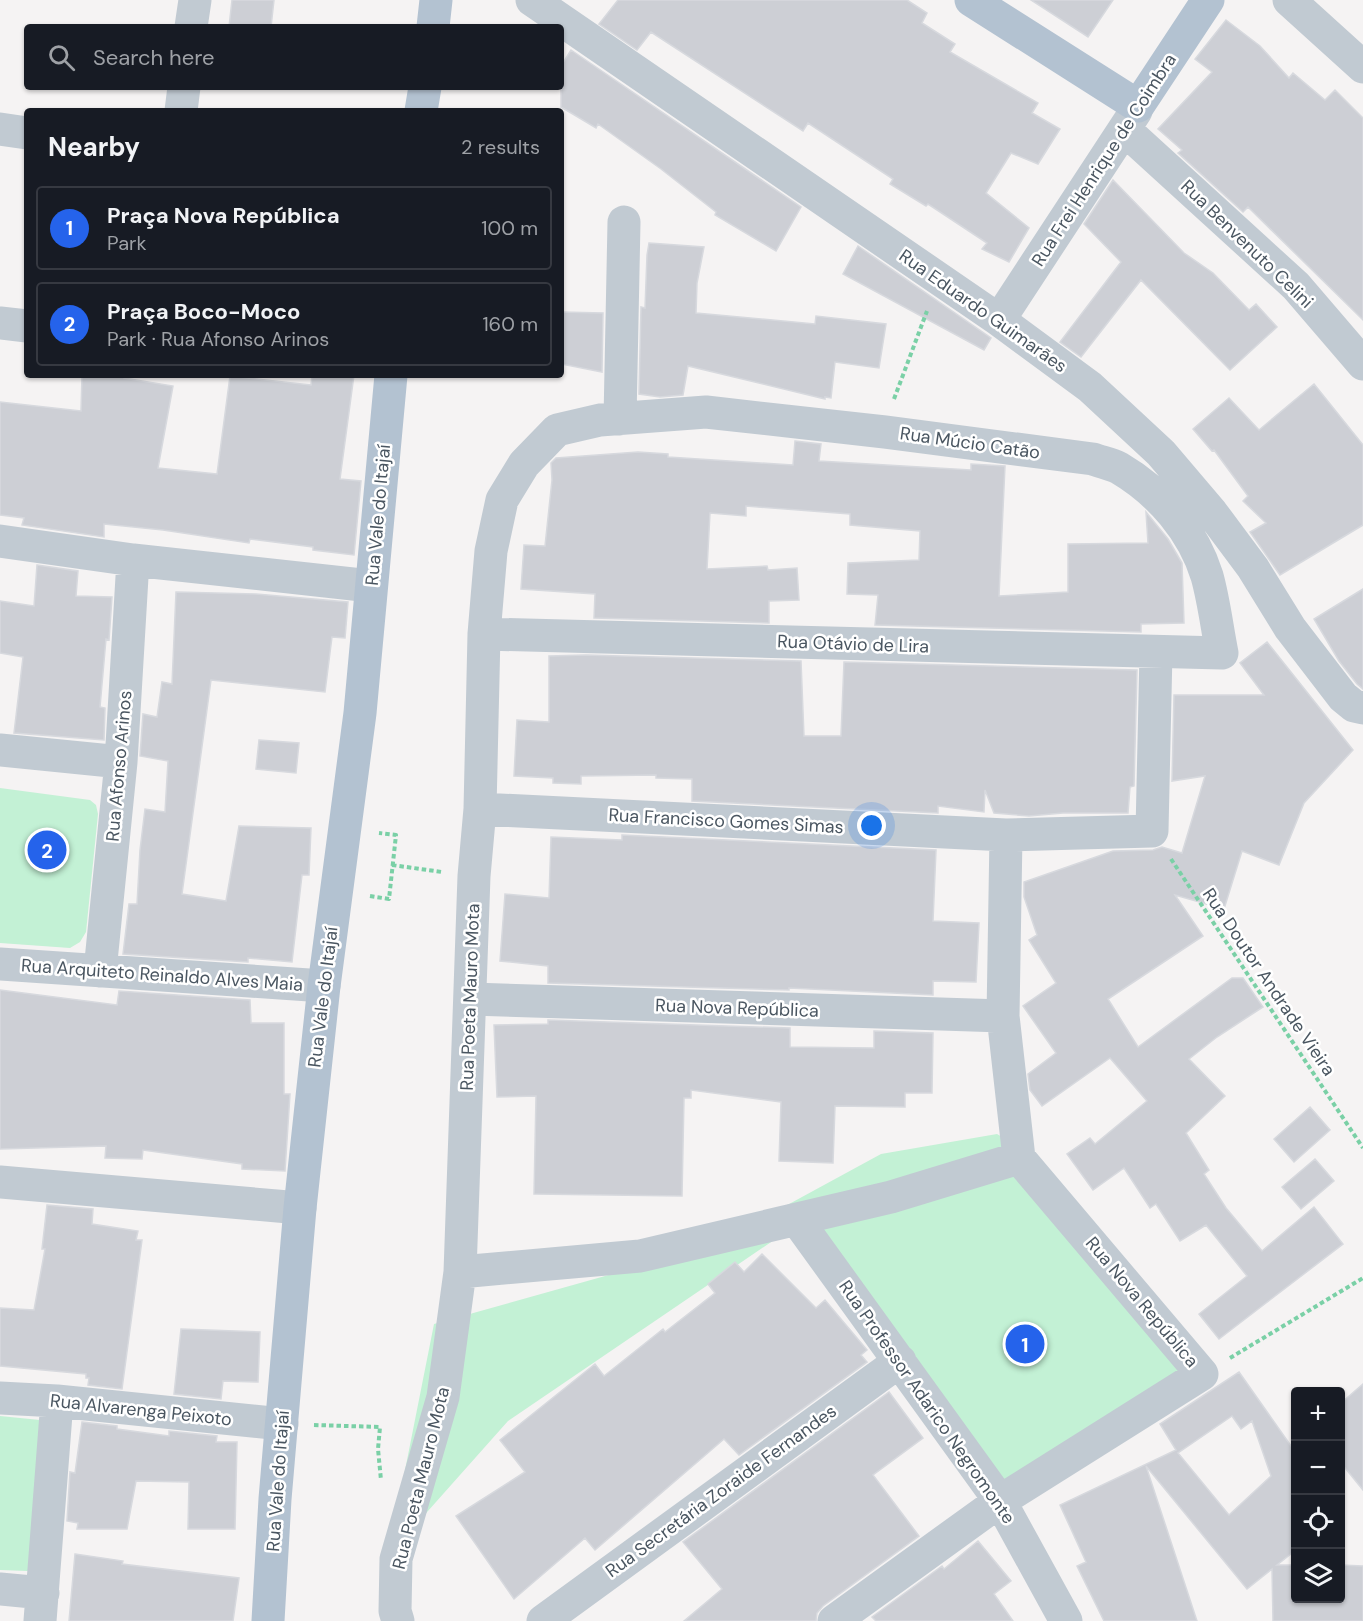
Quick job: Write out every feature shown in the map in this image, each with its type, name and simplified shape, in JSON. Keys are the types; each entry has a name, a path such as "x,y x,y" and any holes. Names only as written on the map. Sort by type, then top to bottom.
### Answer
{"main road":[{"path":"433,24 436,0"},
{"path":"971,0 1132,118"},
{"name":"Rua Frei Henrique de Coimbra","path":"1132,118 1208,0"},
{"path":"422,108 424,90"},
{"name":"Rua Vale do Itajaí","path":"268,1621 300,1208 324,986 360,713 390,378"}],"street":[{"path":"192,24 195,0"},
{"name":"Rua Eduardo Guimarães","path":"532,0 999,320 1090,387 1161,453 1212,513 1253,568 1290,628 1343,697 1359,707"},
{"path":"1289,0 1363,67"},
{"path":"181,108 184,90"},
{"name":"Rua Frei Henrique de Coimbra","path":"999,320 1132,118"},
{"name":"Rua Benvenuto Celini","path":"1132,118 1296,286 1363,364"},
{"path":"0,129 24,133"},
{"path":"610,419 624,222"},
{"path":"0,323 24,326"},
{"name":"Rua Múcio Catão","path":"610,419 706,412 1093,459 1118,468 1153,492 1169,508 1192,544 1207,577 1222,653"},
{"name":"Rua Poeta Mauro Mota","path":"398,1621 395,1611 396,1559 443,1396 460,1272 474,876 480,809 484,634 491,551 502,500 524,464 557,430 610,419"},
{"path":"0,542 133,560 371,585"},
{"name":"Rua Afonso Arinos","path":"100,971 121,762 133,560"},
{"name":"Rua Otávio de Lira","path":"484,634 1222,653"},
{"path":"1152,831 1156,652"},
{"path":"0,750 121,762"},
{"name":"Rua Francisco Gomes Simas","path":"480,809 1006,835 1152,831"},
{"path":"460,1272 640,1256 891,1197 1019,1158 1003,1016 1006,835"},
{"name":"Rua Arquiteto Reinaldo Alves Maia","path":"0,964 324,986"},
{"name":"Rua Nova República","path":"471,999 1003,1016"},
{"name":"Rua Nova República","path":"834,1621 1000,1501 1202,1374 1019,1158"},
{"path":"0,1182 300,1208"},
{"name":"Rua Professor Adarico Negromonte","path":"797,1220 1000,1501 1066,1621"},
{"name":"Rua Secretária Zoraide Fernandes","path":"543,1621 900,1361"},
{"name":"Rua Alvarenga Peixoto","path":"0,1398 57,1401 282,1425"},
{"path":"0,1589 42,1607 57,1401"}],"path":[{"path":"885,432 892,404 939,279"},
{"name":"Rua Doutor Andrade Vieira","path":"1152,831 1363,1148"},
{"path":"392,865 474,876"},
{"path":"1202,1374 1363,1278"},
{"path":"282,1425 380,1427 378,1449 382,1482 412,1508"}],"green space":[{"path":"0,788 90,800 96,805 98,814 86,932 80,942 70,948 0,943"},
{"path":"997,1134 1009,1141 1198,1383 1001,1512 799,1223 508,1421 388,1556 434,1324 712,1246 881,1154"},
{"path":"0,1416 40,1420 30,1570 27,1571 0,1570"}],"building":[{"path":"232,0 274,0 271,24 229,24"},
{"path":"618,0 907,0 927,13 922,23 955,44 950,52 1038,103 1032,113 1060,129 1038,164 1011,153 986,193 1029,228 1009,262 982,249 987,243 928,204 926,206 890,184 893,179 808,123 803,131 651,32 637,50 599,24"},
{"path":"1031,0 1113,0 1088,37"},
{"path":"1226,20 1260,46 1289,78 1293,73 1325,100 1335,90 1363,118 1363,320 1248,207 1243,212 1178,153 1182,150 1158,129 1212,72 1195,59"},
{"path":"571,50 801,207 776,251 715,215 716,212 661,169 598,124 596,128 561,107 561,90 564,90 564,61"},
{"path":"1113,180 1184,253 1213,273 1249,310 1256,304 1277,327 1230,370 1141,280 1081,357 1060,342 1121,262 1084,224"},
{"path":"649,243 704,247 697,283 696,313 815,324 816,316 886,324 879,368 835,362 831,398 825,397 825,399 688,366 683,395 660,397 639,394 641,307 645,308"},
{"path":"858,246 991,338 984,350 843,274"},
{"path":"564,312 603,313 602,372 564,365"},
{"path":"82,378 124,378 173,386 158,468 217,474 230,378 311,385 312,378 354,378 340,479 361,481 354,555 250,539 249,543 104,524 104,537 22,525 24,518 0,515 0,402 81,411"},
{"path":"1314,384 1363,445 1363,525 1280,575 1250,532 1266,523 1243,501 1248,496 1214,450 1212,451 1193,429 1229,398 1259,430"},
{"path":"795,441 821,444 819,461 971,470 971,464 1005,466 999,596 1068,592 1068,544 1148,543 1146,512 1168,539 1182,563 1184,623 1141,624 1141,632 875,625 878,595 847,594 848,563 919,560 920,531 850,525 850,514 746,506 746,516 710,513 707,569 767,566 768,570 797,568 799,600 769,601 769,623 594,618 595,594 521,589 524,545 545,546 552,480 551,463 556,458 638,452 668,454 668,457 793,465"},
{"path":"37,565 78,571 76,596 112,597 100,707 105,708 104,740 14,733 23,657 0,653 0,601 34,606"},
{"path":"1363,589 1363,689 1339,661 1314,619"},
{"path":"176,592 256,594 348,602 345,638 332,637 325,692 211,680 182,894 226,901 239,826 311,828 309,875 302,875 292,962 248,958 248,962 123,954 129,904 137,904 145,809 165,812 168,761 140,756 143,714 157,717 162,682 172,684"},
{"path":"1267,642 1353,750 1304,803 1279,865 1242,851 1224,909 1175,895 1203,936 1108,999 1138,1047 1232,978 1243,978 1263,1007 1217,1037 1189,1059 1225,1096 1186,1133 1209,1170 1204,1174 1226,1208 1262,1251 1314,1207 1343,1244 1219,1339 1199,1314 1247,1276 1206,1225 1180,1241 1156,1204 1150,1208 1124,1168 1093,1190 1067,1154 1090,1138 1095,1144 1147,1101 1110,1058 1042,1106 1030,1090 1028,1074 1056,1053 1023,1006 1056,983 1029,940 1037,935 1024,897 1024,882 1113,851 1153,850 1162,847 1182,853 1205,776 1172,781 1174,695 1264,695 1240,663"},
{"path":"549,656 801,661 804,736 841,736 844,662 1137,670 1134,786 1130,787 1128,813 1063,813 1029,816 994,813 985,790 984,812 938,806 938,813 692,801 692,779 656,778 656,775 581,776 581,784 553,783 553,778 514,776 517,720 549,722"},
{"path":"259,740 299,743 296,773 256,769"},
{"path":"622,835 936,850 933,921 979,923 976,982 933,981 933,995 789,988 789,990 548,983 548,966 500,961 505,894 549,898 551,837 622,840"},
{"path":"0,990 117,1005 119,991 250,1000 251,1023 284,1023 284,1094 290,1094 285,1171 242,1169 242,1164 143,1150 142,1159 105,1158 106,1146 0,1149"},
{"path":"548,1020 790,1028 790,1047 874,1048 874,1031 933,1033 932,1093 905,1093 905,1107 835,1106 833,1163 779,1161 781,1102 691,1090 691,1098 684,1098 682,1196 534,1194 536,1096 497,1097 494,1025 548,1024"},
{"path":"1310,1107 1330,1130 1294,1162 1274,1139"},
{"path":"1315,1159 1334,1181 1301,1209 1282,1187"},
{"path":"47,1205 93,1209 92,1224 138,1231 136,1240 142,1240 122,1389 88,1385 89,1378 86,1378 86,1374 0,1366 0,1308 34,1310 45,1249 42,1249"},
{"path":"762,1254 816,1308 825,1300 867,1350 861,1355 867,1362 739,1455 724,1439 595,1550 585,1538 514,1599 456,1516 525,1472 500,1440 595,1364 604,1376 663,1329 665,1332 715,1293 708,1284 735,1262 744,1272"},
{"path":"181,1329 260,1332 258,1382 223,1381 221,1399 174,1394"},
{"path":"1239,1372 1291,1446 1291,1554 1277,1565 1291,1565 1291,1603 1345,1603 1345,1565 1363,1566 1363,1621 1273,1621 1272,1569 1247,1589 1146,1466 1197,1621 1104,1621 1077,1566 1086,1562 1060,1505 1176,1450 1160,1424","holes":["1232,1416 1241,1429 1252,1421 1271,1476 1229,1515 1178,1453"]},
{"path":"1363,1384 1363,1490 1345,1468 1345,1400"},
{"path":"889,1392 923,1438 873,1475 919,1536 823,1606 817,1613 816,1621 684,1621 722,1589 683,1542"},
{"path":"82,1422 169,1436 169,1431 217,1436 216,1442 237,1442 235,1529 188,1529 189,1482 136,1481 127,1529 77,1529 78,1523 67,1521 70,1472 75,1473"},
{"path":"978,1541 1011,1581 994,1594 1013,1621 876,1621 872,1617 942,1566 944,1569"},
{"path":"75,1554 123,1561 122,1564 239,1578 233,1621 69,1621"}],"place":[{"name":"Praça Boco-Moco","path":"47,850"},
{"name":"Praça Nova República","path":"1025,1344"}]}
